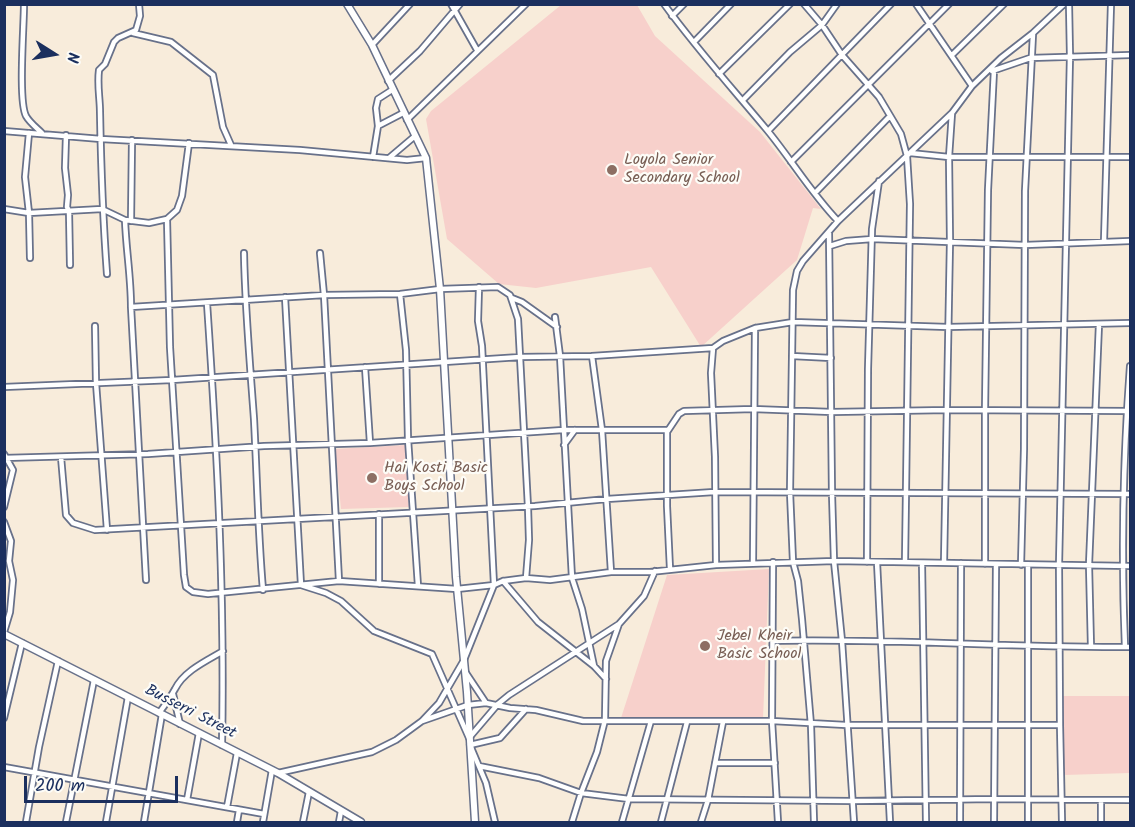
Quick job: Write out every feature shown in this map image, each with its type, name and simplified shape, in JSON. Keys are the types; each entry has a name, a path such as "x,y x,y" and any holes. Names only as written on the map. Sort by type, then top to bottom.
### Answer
{"main road":[{"path":"347,4 372,45 426,158 440,289 457,589 468,705 475,822"},
{"name":"Busserri Street","path":"4,633 275,771 361,822"}],"street":[{"path":"24,4 22,80 24,109 29,120 43,134"},
{"path":"133,33 139,25 139,4"},
{"path":"372,45 410,4"},
{"path":"451,4 477,50"},
{"path":"388,82 420,51 460,4"},
{"path":"406,120 526,4"},
{"path":"664,4 838,221"},
{"path":"672,16 684,4"},
{"path":"694,42 731,4"},
{"path":"719,74 790,4"},
{"path":"804,4 890,116 901,134 908,154 910,204 905,562"},
{"path":"742,100 790,52 822,25 837,4"},
{"path":"768,131 891,4"},
{"path":"916,4 972,86"},
{"path":"791,162 949,4"},
{"path":"952,55 1004,4"},
{"path":"814,822 811,725 798,581 793,562 790,492 793,290 797,271 838,221 952,113 972,86 1064,4"},
{"path":"1062,822 1059,565 1070,56 1069,4"},
{"path":"1104,241 1111,4"},
{"path":"107,274 102,209 99,70 105,64 114,42 122,36 133,33 171,42 213,75 223,127 231,146"},
{"path":"1022,565 1026,156 1033,33"},
{"path":"987,73 1030,58 1131,55"},
{"path":"984,564 986,327 994,70"},
{"path":"373,157 378,126 376,108 378,99 392,90"},
{"path":"378,126 403,113"},
{"path":"944,563 950,241 948,157 952,113"},
{"path":"815,194 890,116"},
{"path":"4,131 407,160 426,158"},
{"path":"29,133 25,177 30,258"},
{"path":"66,135 65,168 70,265"},
{"path":"389,158 415,136"},
{"path":"132,140 128,221 146,580"},
{"path":"4,209 29,213 102,209 128,221 149,223 167,219 177,210 182,196 189,143"},
{"path":"908,154 948,157 1106,155 1131,157"},
{"path":"867,562 869,325 872,239 879,181"},
{"path":"167,219 172,380 186,587 193,592 223,593 263,590 339,581 457,589 494,585 526,578 550,580 611,572 773,562 1131,566"},
{"path":"829,233 831,494 854,822"},
{"path":"830,246 846,241 872,239 1025,245 1131,241"},
{"path":"244,253 257,520 263,590"},
{"path":"320,254 339,581"},
{"path":"131,307 324,295 400,294 479,287 498,287 505,290 512,298 518,319 528,507 529,540 526,578"},
{"path":"263,822 275,771 372,752 396,740 423,721 439,703 464,660 494,585 478,321 479,287"},
{"path":"400,294 418,586"},
{"path":"285,297 291,371 301,585"},
{"path":"512,298 522,302 556,327"},
{"path":"207,303 221,523 222,745"},
{"path":"555,317 560,356 572,578 582,609 594,666"},
{"path":"4,387 212,378 365,366 713,348 723,341 755,328 793,322 948,327 1131,323"},
{"path":"1090,647 1089,565 1099,324"},
{"path":"95,326 100,455 107,530"},
{"path":"753,563 755,328"},
{"path":"713,348 716,565"},
{"path":"592,356 602,429 611,572"},
{"path":"792,356 831,358"},
{"path":"365,366 370,443"},
{"path":"773,641 1128,647 1121,566 1131,366"},
{"path":"670,569 667,494 668,430 682,412 753,409 832,412 1063,410 1129,412"},
{"path":"5,457 22,459 370,443 563,430 668,430"},
{"path":"564,445 574,430"},
{"path":"5,457 13,470"},
{"path":"61,457 66,515 74,522 95,530 528,507 714,492 1131,494"},
{"path":"4,507 13,470 22,459"},
{"path":"379,514 379,584"},
{"path":"4,522 11,541 9,561 13,580 10,612 4,633"},
{"path":"773,562 772,721 778,822"},
{"path":"877,562 890,822"},
{"path":"922,563 926,822"},
{"path":"960,822 961,563"},
{"path":"994,822 996,564"},
{"path":"1028,565 1028,822"},
{"path":"470,742 498,704 509,695 619,624 644,596 655,571"},
{"path":"504,581 538,622 594,666 606,679"},
{"path":"301,585 326,593 341,601 374,631 432,654 470,742 495,822"},
{"path":"572,822 597,752 605,720 608,650 619,624"},
{"path":"4,718 22,643"},
{"path":"144,822 161,714 186,675 223,651"},
{"path":"26,822 58,661"},
{"path":"465,670 486,703"},
{"path":"66,822 94,680"},
{"path":"173,694 180,724"},
{"path":"106,822 128,697"},
{"path":"423,721 468,705 486,703 583,722 605,720 772,721 811,725 1060,725"},
{"path":"470,742 500,738 526,710"},
{"path":"622,822 651,721"},
{"path":"661,822 687,722"},
{"path":"701,822 708,800 723,722"},
{"path":"187,800 199,733"},
{"path":"227,807 237,753"},
{"path":"715,763 775,763"},
{"path":"479,766 538,778 581,792 629,799 1131,800"},
{"path":"4,767 264,814"},
{"path":"303,822 309,792"},
{"path":"1101,800 1101,822"},
{"path":"237,822 239,810"},
{"path":"339,822 341,811"}],"shaded area":[{"name":"Loyola Senior Secondary School","path":"561,5 637,5 655,36 760,132 821,209 813,208 797,260 701,347 651,267 536,288 499,284 447,239 426,119 431,111"},
{"name":"Hai Kosti Basic Boys School","path":"405,445 409,507 341,509 335,449"},
{"name":"Jebel Kheir Basic School","path":"769,569 763,719 621,718 667,575"},
{"path":"1063,696 1130,696 1130,773 1064,775"}],"place":[{"name":"Loyola Senior Secondary School","path":"612,170"},
{"name":"Hai Kosti Basic Boys School","path":"372,478"},
{"name":"Jebel Kheir Basic School","path":"705,646"}]}
